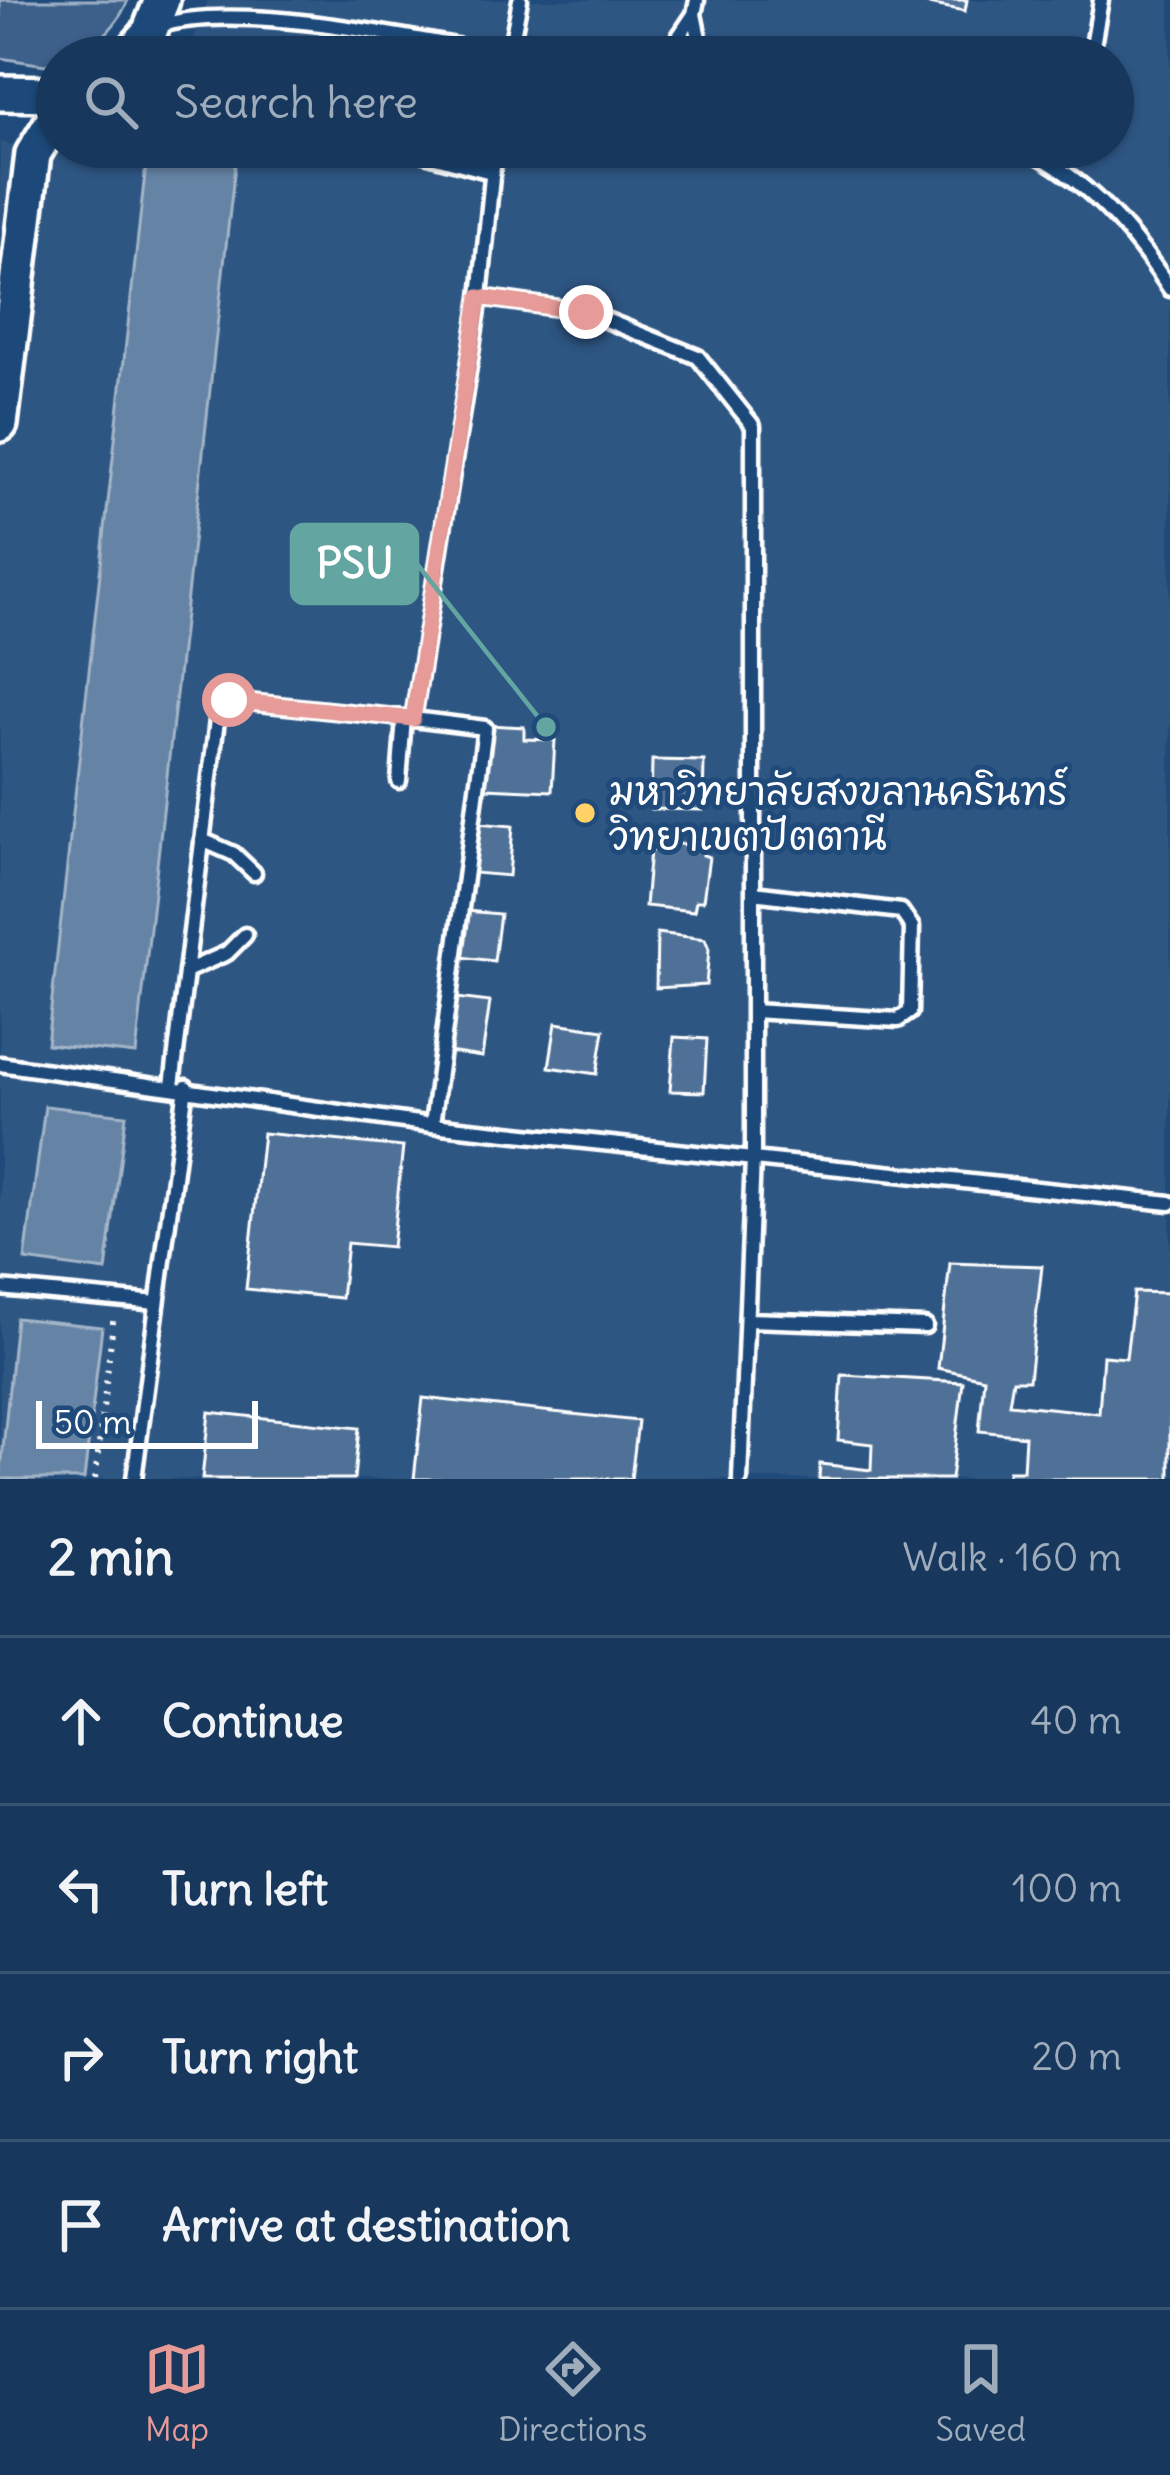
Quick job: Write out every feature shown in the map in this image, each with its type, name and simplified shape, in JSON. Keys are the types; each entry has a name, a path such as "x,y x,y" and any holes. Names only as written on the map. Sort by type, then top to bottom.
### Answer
{"main road":[{"path":"143,36 162,0"},
{"path":"0,93 36,94"},
{"path":"0,424 36,149"}],"lane":[{"path":"514,36 520,0"},
{"path":"1095,36 1101,0"},
{"path":"152,36 188,13 243,3 407,36"},
{"path":"677,36 696,7"},
{"path":"476,168 491,172"},
{"path":"399,781 479,297 492,168"},
{"path":"1067,168 1136,236 1170,289"},
{"path":"479,297 586,312 698,357 753,426 753,1159 740,1479"},
{"path":"134,1479 158,1303 186,971 218,712 229,700 485,728 432,1125"},
{"path":"202,841 234,854 254,873"},
{"path":"753,893 901,911 912,927 910,1012 898,1020 753,1011"},
{"path":"186,971 226,953 245,935"},
{"path":"0,1064 432,1125 1170,1203"},
{"path":"0,1288 158,1303"},
{"path":"747,1320 925,1326"}],"path":[{"path":"95,1479 116,1299"}],"shaded area":[{"path":"0,0 128,0 103,36 36,36 36,64 0,58"},
{"name":"มหาวิทยาลัยสงขลานครินทร์ วิทยาเขตปัตตานี","path":"208,0 1170,0 1170,1479 0,1479 0,142 36,147 36,168 1134,168 1134,36 195,36"},
{"path":"146,168 235,168 136,1054 47,1044"},
{"path":"45,1106 126,1115 106,1271 25,1260"},
{"path":"16,1318 102,1327 84,1479 0,1479"}],"building":[{"path":"907,0 967,0 965,11"},
{"path":"489,725 524,727 524,739 555,740 552,791 486,788"},
{"path":"652,760 704,761 703,810 651,809"},
{"path":"477,823 513,826 509,876 473,873"},
{"path":"656,841 704,847 703,855 709,857 703,901 696,901 694,911 645,906 650,850 656,851"},
{"path":"466,911 500,914 494,961 461,957"},
{"path":"657,933 705,939 709,949 706,985 656,988"},
{"path":"457,998 490,1002 482,1057 448,1052"},
{"path":"556,1023 604,1030 597,1074 549,1067"},
{"path":"674,1037 707,1039 704,1092 670,1091"},
{"path":"263,1133 403,1147 392,1247 347,1243 341,1298 246,1289"},
{"path":"950,1263 1042,1266 1029,1380 1013,1380 1009,1404 1099,1413 1103,1356 1126,1358 1134,1292 1170,1293 1170,1479 1008,1479 1008,1471 1023,1471 1025,1436 979,1431 984,1378 938,1368"},
{"path":"842,1375 963,1382 951,1479 819,1479 820,1464 871,1470 872,1444 838,1440"},
{"path":"423,1398 638,1421 631,1479 414,1479"},
{"path":"209,1412 359,1428 354,1479 202,1479"}],"place":[{"name":"PSU","path":"546,727"},
{"name":"มหาวิทยาลัยสงขลานครินทร์ วิทยาเขตปัตตานี","path":"585,813"}],"route":[{"path":"229,700 413,719 479,297 586,312"}]}
